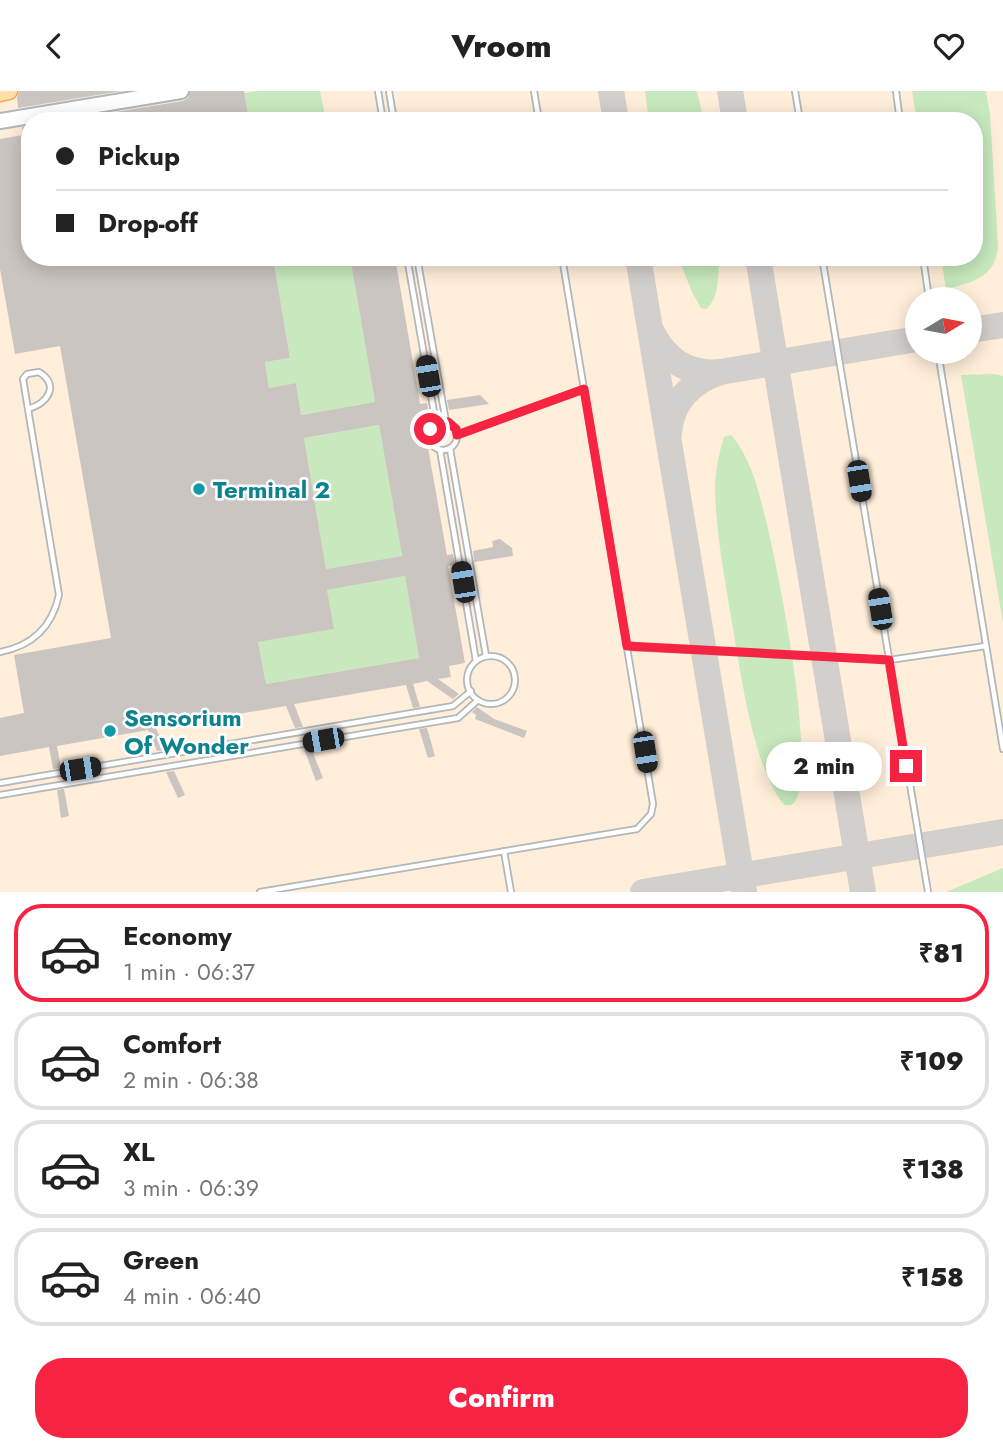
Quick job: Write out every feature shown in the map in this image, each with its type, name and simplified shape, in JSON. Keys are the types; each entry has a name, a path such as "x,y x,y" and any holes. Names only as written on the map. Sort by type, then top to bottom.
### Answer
{"main road":[{"path":"0,93 9,91"},
{"path":"57,112 181,91"},
{"path":"0,121 21,118"}],"lane":[{"path":"378,91 382,112"},
{"path":"389,91 392,112"},
{"path":"534,91 538,112"},
{"path":"795,91 798,112"},
{"path":"896,91 900,112"},
{"path":"409,266 436,424"},
{"path":"419,266 446,422 456,429 457,435 456,442 450,449 440,450 433,447 428,438 430,429 436,424 446,422"},
{"path":"260,892 637,829 651,814 653,804 564,266"},
{"path":"823,266 928,892"},
{"path":"924,266 927,287"},
{"path":"940,364 1003,749"},
{"path":"0,652 16,649 39,634 50,620 59,595 23,379 27,373 39,372 44,375 49,395 41,406 29,409"},
{"path":"457,435 584,389"},
{"path":"450,449 486,656"},
{"path":"440,450 476,661"},
{"path":"627,646 889,660 986,646"},
{"path":"486,656 500,657 510,665 515,676 514,687 509,696 500,702 478,700 471,691 468,674 476,661 486,656"},
{"path":"0,783 453,706 471,691"},
{"path":"0,795 458,717 478,700"},
{"path":"504,851 511,892"}],"shaded area":[{"path":"0,91 1003,91 1003,892 0,892"}],"green space":[{"path":"320,91 324,112 247,112 244,93"},
{"path":"645,91 697,91 702,112 648,112"},
{"path":"912,91 986,91 990,114 998,246 996,257 988,272 981,277 965,284 946,287 942,266 983,266 983,112 916,112"},
{"path":"275,266 352,266 375,402 301,415 296,383 269,388 265,362 290,358"},
{"path":"682,266 719,266 714,299 706,309 701,308"},
{"path":"961,375 1003,376 1003,623"},
{"path":"379,425 402,556 326,569 304,438"},
{"path":"731,435 748,462 760,498 790,642 801,744 801,781 791,805 784,805 773,788 756,742 743,688 723,567 715,484 724,437"},
{"path":"405,576 419,658 266,684 258,642 333,629 327,590"},
{"path":"1003,868 1003,892 946,892"}],"building":[{"path":"19,91 122,91 18,108"},
{"path":"190,91 244,91 248,112 115,112 183,101 188,98"},
{"name":"Terminal 2","path":"21,135 21,266 275,266 290,358 265,362 269,388 296,383 301,415 375,402 352,266 397,266 420,404 427,403 429,413 422,414 447,555 453,554 455,565 448,566 465,663 449,666 451,677 438,679 459,694 453,699 427,681 413,684 420,707 413,708 406,685 294,704 303,727 295,728 286,706 156,728 165,750 157,751 148,730 57,746 61,768 53,769 49,747 0,756 0,718 24,713 14,655 111,638 60,346 15,354 0,269 0,139","holes":["379,425 402,556 326,569 304,438","405,576 419,658 266,684 258,642 334,629 327,590"]},
{"path":"480,395 489,404 449,410 447,400"},
{"path":"500,539 512,548 513,556 474,562 473,551 493,547 492,541"},
{"path":"477,707 494,719 527,731 524,738 475,719 476,715 472,712"},
{"path":"427,728 435,756 428,758 419,729"},
{"path":"311,748 323,778 316,781 304,749"},
{"path":"174,771 185,795 178,798 166,772"},
{"path":"64,789 69,816 61,818 57,790"}],"taxiway":[{"path":"611,91 614,112"},
{"path":"730,91 734,112"},
{"path":"640,266 744,892"},
{"path":"759,266 863,892"},
{"path":"982,328 1003,325"},
{"path":"653,334 665,352 680,364 698,371 720,372 700,381 685,394 674,412 669,433"},
{"path":"720,372 905,341"},
{"path":"643,892 1003,832"}],"place":[{"name":"Terminal 2","path":"199,489"},
{"name":"Sensorium Of Wonder","path":"110,731"}],"route":[{"path":"430,429 438,422 448,422 456,429 457,435 584,389 627,646 889,660 906,766"}]}
